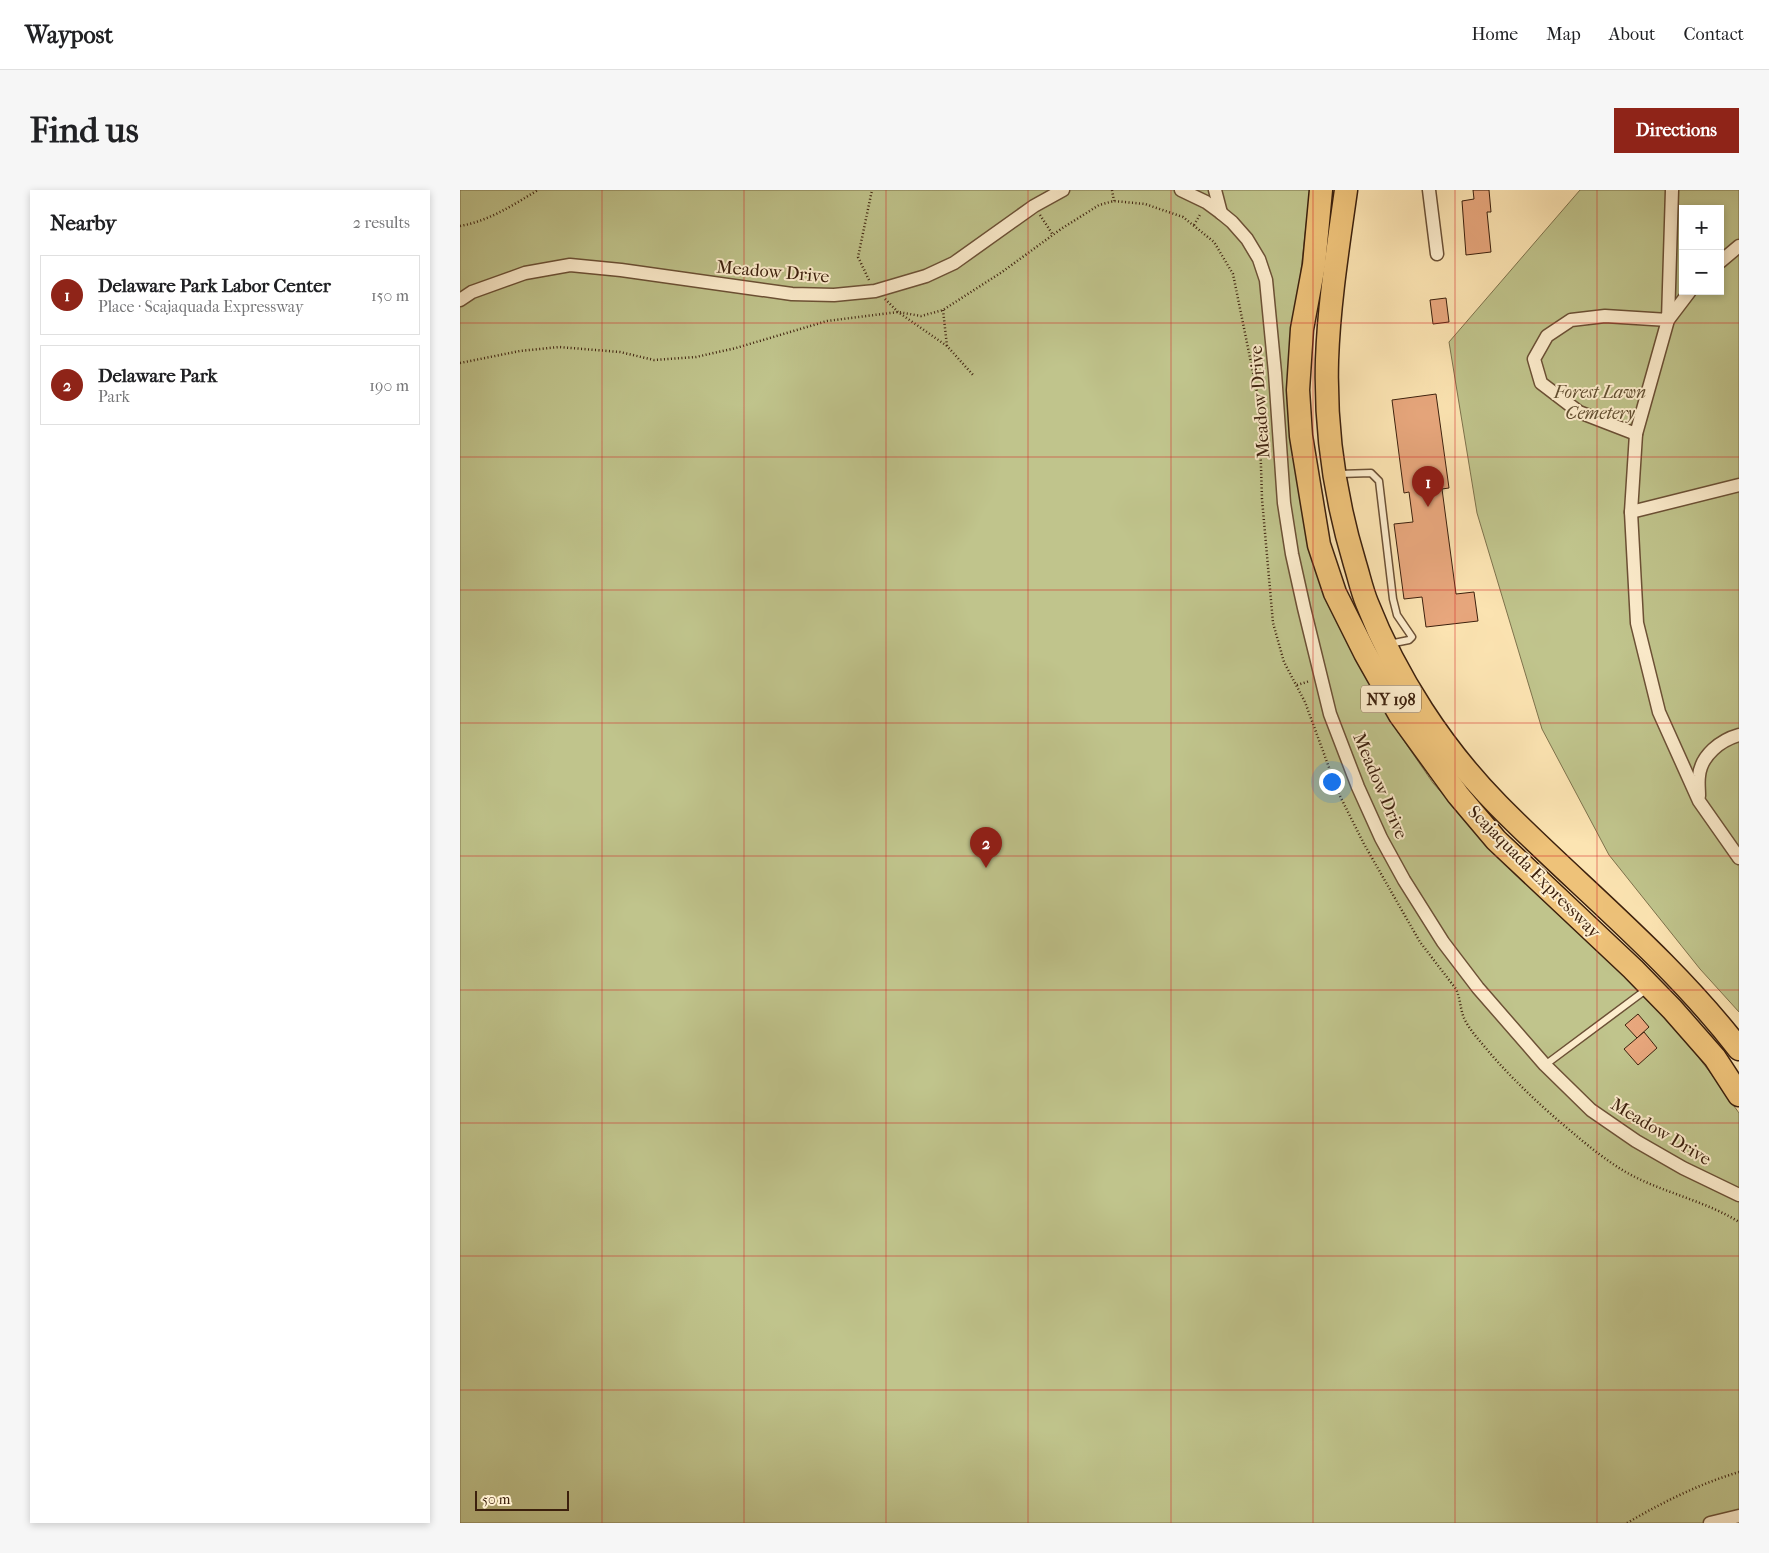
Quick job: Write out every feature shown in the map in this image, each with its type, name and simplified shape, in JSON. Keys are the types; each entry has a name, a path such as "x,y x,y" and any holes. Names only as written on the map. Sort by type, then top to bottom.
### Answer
{"highway":[{"name":"Scajaquada Expressway","path":"1321,190 1314,265 1302,329 1298,390 1301,436 1319,545 1335,593 1365,653 1400,715 1458,795 1496,840 1650,987 1715,1058 1739,1095"},
{"name":"Scajaquada Expressway","path":"1346,190 1330,300 1327,361 1328,410 1334,474 1345,533 1366,602 1392,660 1432,725 1462,764 1496,802 1671,971 1739,1049"}],"street":[{"name":"Meadow Drive","path":"460,300 472,292 525,273 570,265 621,270 792,294 834,296 875,291 926,276 954,263 1034,206 1062,190"},
{"name":"Meadow Drive","path":"1181,190 1206,202 1222,213 1247,239 1259,259 1266,280 1286,512 1292,554 1304,608 1330,714 1358,787 1381,838 1404,880 1449,950 1517,1034 1545,1065 1591,1110 1636,1141 1684,1168 1739,1195"},
{"path":"1215,190 1222,213"},
{"path":"1429,190 1437,254"},
{"path":"1672,190 1668,320 1636,434 1631,512 1637,623 1659,712 1699,801 1739,858"},
{"path":"1724,259 1739,246"},
{"path":"1668,320 1687,295"},
{"path":"1636,434 1580,412 1541,383 1534,359 1547,336 1571,320 1605,316 1668,320"},
{"path":"1631,512 1739,485"},
{"path":"1699,801 1699,774 1705,760 1720,743 1739,734"},
{"path":"1710,1523 1739,1516"}],"lane":[{"path":"1334,474 1371,473 1379,481 1393,599 1397,615 1412,637 1409,640 1386,645"},
{"path":"1545,1065 1650,987"}],"path":[{"path":"460,226 474,224 487,219 538,190"},
{"path":"872,190 858,257 875,291 898,312 947,346 974,376"},
{"path":"1112,190 1114,202"},
{"path":"460,363 520,351 559,347 620,352 654,360 696,357 736,348 827,321 898,312 921,316 943,310 1099,205 1114,202 1145,204 1183,217 1214,242 1233,274 1259,402 1262,499 1273,623 1284,662 1305,702 1338,792 1364,844 1420,942 1456,989 1460,997 1462,1014 1471,1030 1500,1065 1547,1111 1603,1157 1636,1178 1720,1211 1739,1222"},
{"path":"1034,206 1053,235"},
{"path":"943,310 947,346"},
{"path":"1627,1523 1656,1506 1713,1480 1739,1472"}],"green space":[{"path":"460,190 1310,190 1292,368 1350,644 1389,719 1433,783 1465,819 1673,1024 1739,1113 1739,1523 460,1523"},
{"name":"Forest Lawn Cemetery","path":"1580,190 1739,190 1739,1012 1700,969 1609,855 1542,729 1477,513 1449,342"}],"building":[{"path":"1473,190 1489,190 1491,212 1487,212 1491,252 1466,255 1462,201 1474,199"},
{"path":"1446,298 1449,322 1433,324 1430,300"},
{"path":"1436,394 1449,488 1442,489 1456,594 1474,592 1478,621 1426,627 1422,597 1404,599 1394,524 1413,522 1409,492 1404,493 1392,400"},
{"path":"1638,1014 1649,1027 1637,1038 1625,1025"},
{"path":"1644,1032 1657,1048 1638,1065 1624,1049"}],"place":[{"name":"Delaware Park Labor Center","path":"1428,507"},
{"name":"Delaware Park","path":"986,868"}]}
